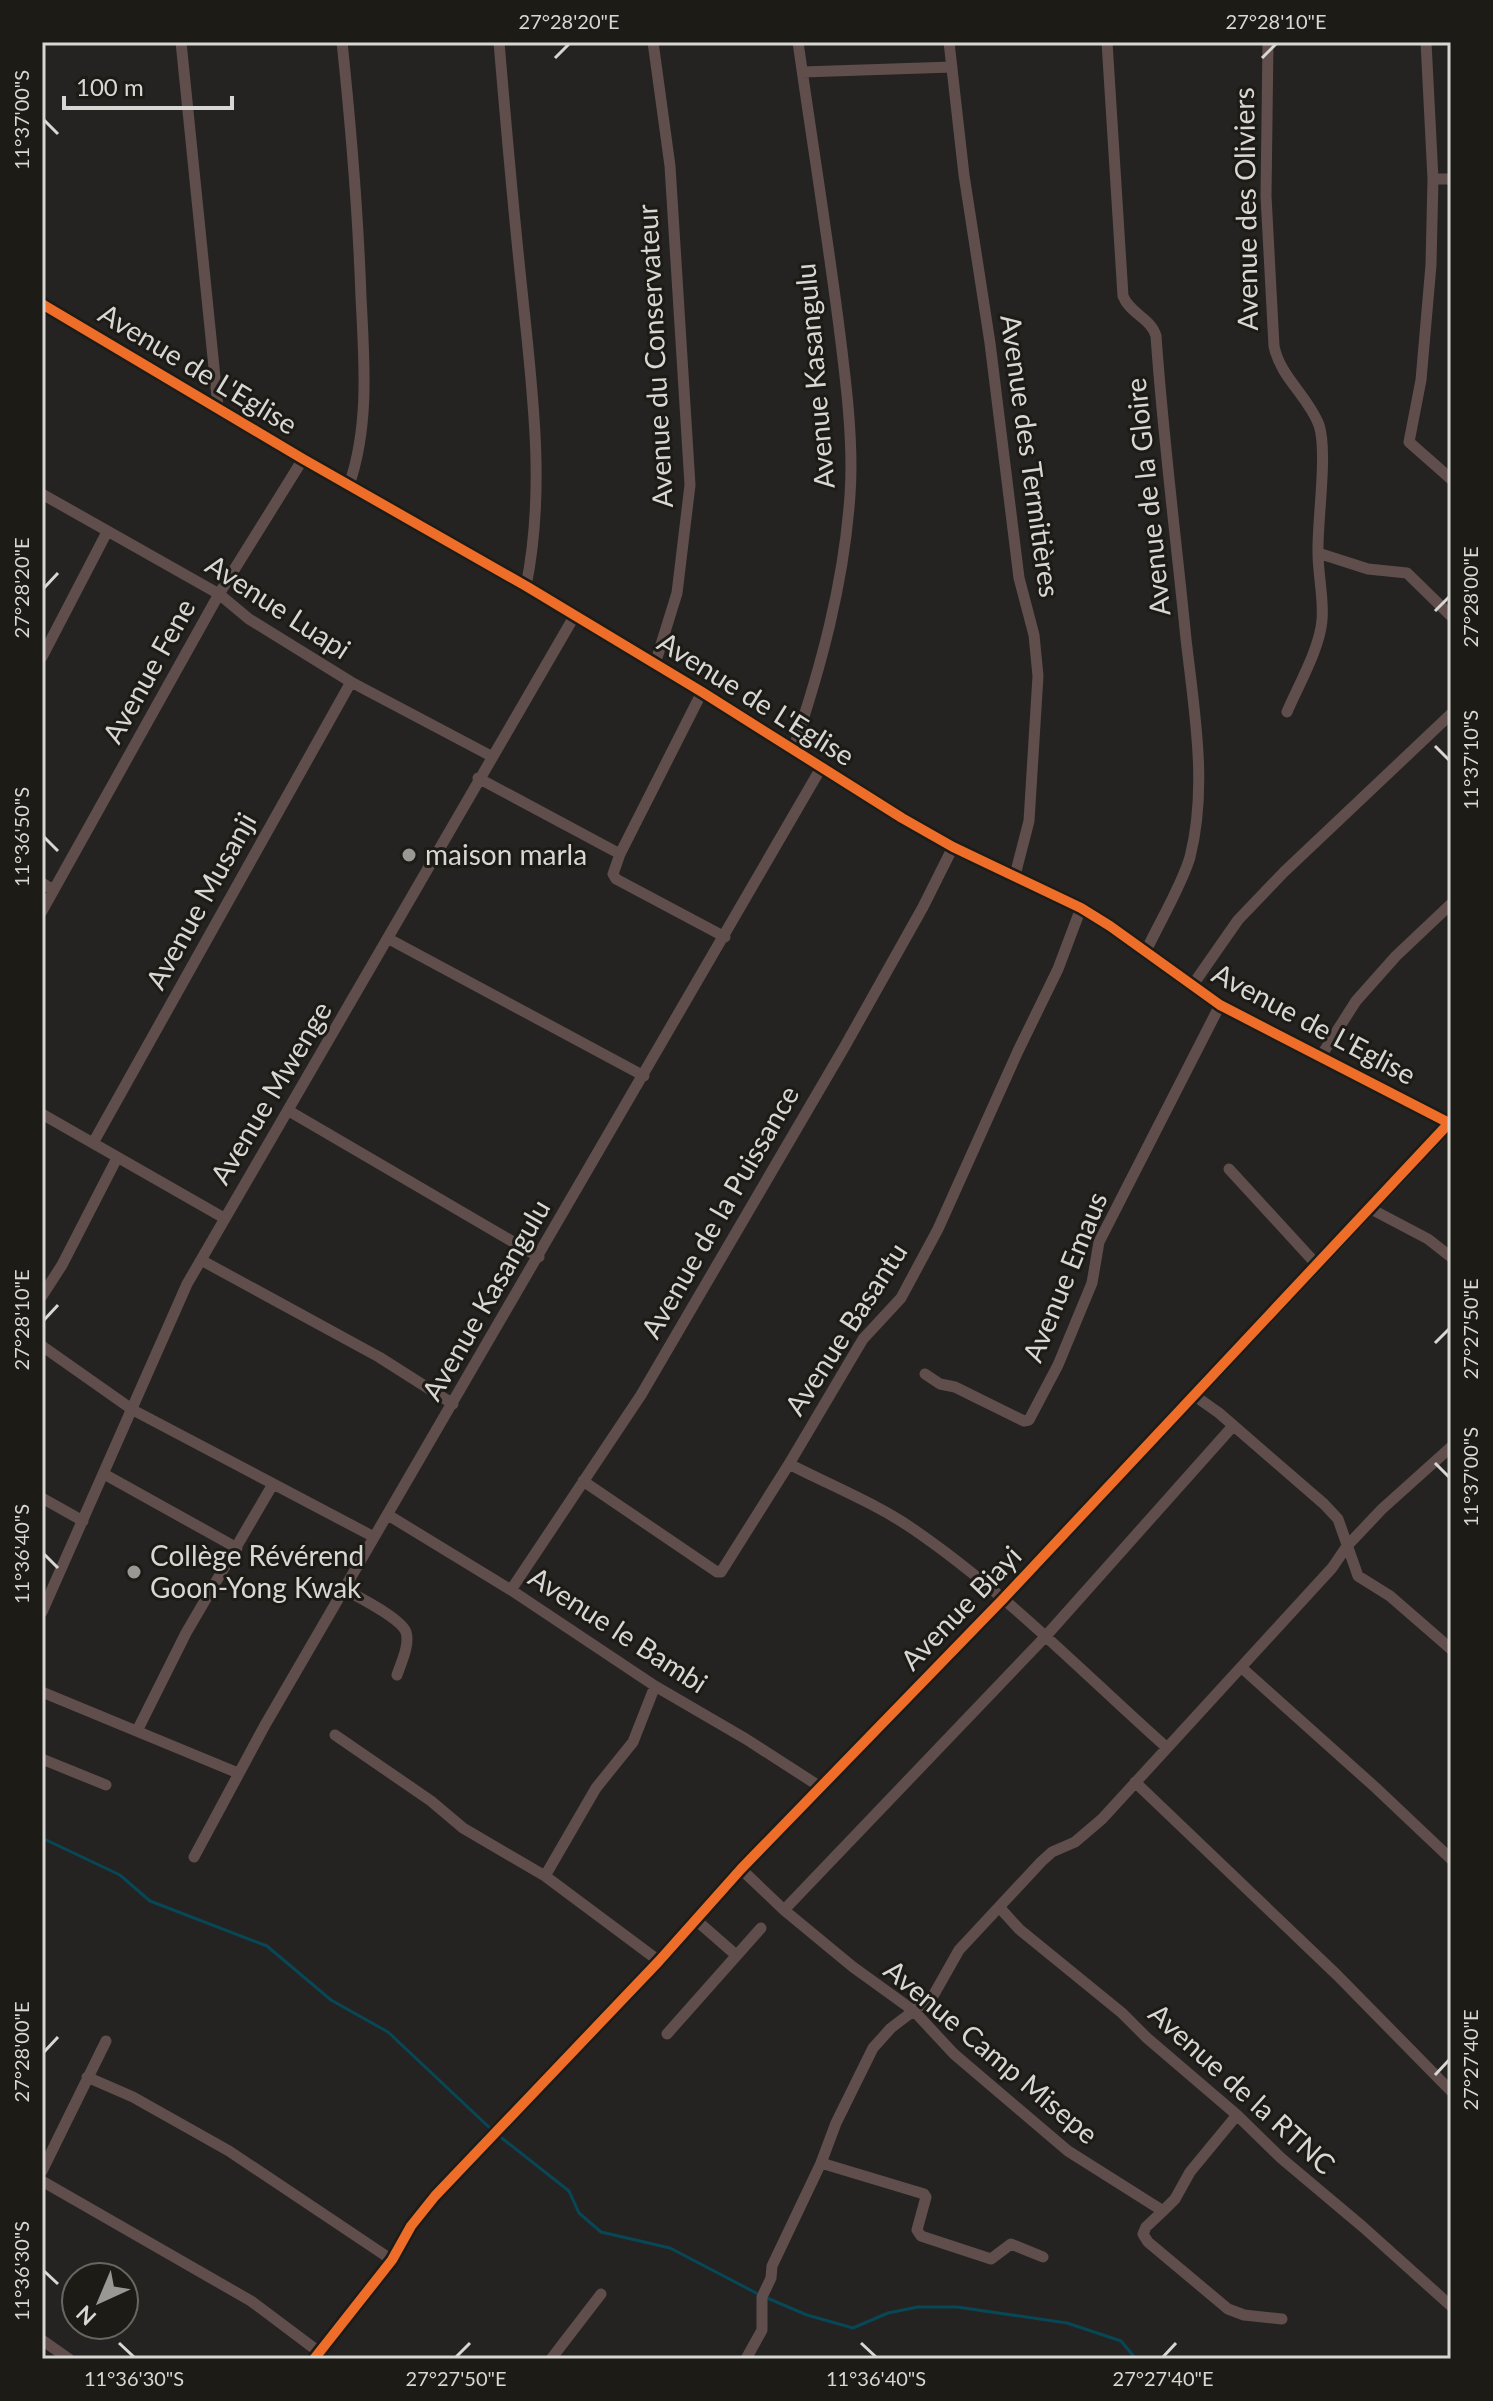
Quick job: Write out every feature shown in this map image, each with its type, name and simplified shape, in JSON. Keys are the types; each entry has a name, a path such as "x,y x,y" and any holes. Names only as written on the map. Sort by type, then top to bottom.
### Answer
{"street":[{"path":"181,42 218,407"},
{"path":"342,42 359,233 364,372 358,459 349,485"},
{"path":"499,42 534,403 533,554 526,586"},
{"name":"Avenue du Conservateur","path":"653,42 670,166 690,485 677,593 655,664"},
{"name":"Avenue Kasangulu","path":"793,750 817,678 835,601 850,492 844,365 798,42"},
{"name":"Avenue des Termitières","path":"949,42 1019,578 1034,635 1038,676 1029,821 1015,875"},
{"name":"Avenue de la Gloire","path":"1107,42 1123,296 1129,307 1151,324 1156,336 1197,717 1197,792 1189,860 1146,951"},
{"name":"Avenue des Oliviers","path":"1268,42 1266,196 1271,320 1279,365 1315,415 1320,429 1318,553 1322,621 1287,712"},
{"path":"1426,42 1433,179 1431,265 1421,380 1409,442 1451,479"},
{"path":"803,72 952,67"},
{"path":"1433,179 1451,179"},
{"name":"Avenue de L'Eglise","path":"42,304 575,615 953,847 1081,908 1220,1005 1451,1123"},
{"name":"Avenue Fene","path":"42,911 219,594 303,459"},
{"name":"Avenue Luapi","path":"42,494 219,594 249,619 351,682 491,756"},
{"path":"42,657 107,532"},
{"path":"1318,553 1368,569 1407,573 1451,616"},
{"name":"Avenue Mwenge","path":"42,1612 170,1320 201,1260 575,615"},
{"name":"Avenue Musanji","path":"93,1143 351,682"},
{"path":"702,692 620,854 613,874 616,879 725,937"},
{"path":"1192,986 1238,920 1284,872 1451,714"},
{"name":"Avenue Kasangulu","path":"194,1857 238,1773 821,768"},
{"path":"478,778 620,854"},
{"name":"Avenue de la Puissance","path":"511,1590 641,1395 829,1073 923,907 953,847"},
{"path":"42,883 53,890"},
{"path":"1321,1056 1356,1001 1396,956 1451,904"},
{"name":"Avenue Basantu","path":"583,1481 719,1573 789,1464 863,1339 901,1298 931,1243 1058,969 1081,908"},
{"path":"389,939 644,1076"},
{"name":"Avenue Emaus","path":"925,1374 940,1384 955,1387 1024,1421 1029,1420 1058,1365 1092,1283 1099,1242 1220,1005"},
{"path":"289,1111 539,1257"},
{"path":"42,1114 224,1218"},
{"name":"Avenue Biayi","path":"317,2356 392,2260 411,2226 435,2196 659,1961 741,1869 1004,1598 1451,1123"},
{"path":"42,1296 62,1265 117,1158"},
{"path":"1229,1169 1318,1266"},
{"path":"1371,1209 1428,1239 1451,1257"},
{"path":"201,1260 379,1357 453,1404"},
{"path":"42,1346 133,1410 374,1537"},
{"path":"1195,1396 1324,1504 1338,1519 1358,1576 1390,1596 1451,1649"},
{"path":"784,1910 1045,1637 1233,1426"},
{"path":"746,2359 762,2330 762,2297 771,2278 772,2266 873,2048 891,2028 938,1989 959,1950 1041,1862 1052,1852 1075,1842 1102,1819 1332,1568 1347,1546 1382,1509 1451,1447"},
{"path":"789,1464 909,1526 1004,1598 1166,1747"},
{"path":"104,1474 237,1548"},
{"path":"137,1731 186,1633 273,1484"},
{"path":"42,1498 83,1521"},
{"name":"Avenue le Bambi","path":"388,1515 511,1590 655,1686 822,1788"},
{"path":"344,1589 397,1621 406,1631 406,1645 397,1675"},
{"path":"1242,1668 1451,1859"},
{"path":"545,1876 596,1788 633,1742 655,1686"},
{"path":"42,1692 238,1773"},
{"path":"335,1735 431,1801 463,1828 545,1876 659,1961"},
{"path":"42,1759 106,1785"},
{"path":"1135,1782 1359,1996 1451,2091"},
{"name":"Avenue Camp Misepe","path":"741,1869 784,1910 853,1967 914,2011 954,2054 1068,2151 1163,2211"},
{"name":"Avenue de la RTNC","path":"1000,1908 1019,1929 1122,2013 1281,2158 1451,2306"},
{"path":"696,1920 736,1955"},
{"path":"667,2034 761,1928"},
{"path":"42,2171 106,2041"},
{"path":"87,2077 192,2128 392,2260"},
{"path":"1237,2115 1190,2172 1175,2199 1146,2227 1143,2234 1148,2242 1228,2309 1244,2315 1282,2319"},
{"path":"821,2163 924,2194 926,2197 917,2230 921,2236 991,2259 1011,2244 1043,2257"},
{"path":"42,2181 251,2301 317,2356"},
{"path":"551,2359 601,2294"},
{"path":"42,2340 69,2359"}],"waterway":[{"path":"42,1838 120,1875 150,1901 267,1946 331,2000 388,2032 492,2130"},
{"path":"498,2135 569,2191 579,2213 601,2232 670,2248 760,2295"},
{"path":"767,2298 807,2315 853,2328 888,2313 918,2307 957,2307 1067,2323 1121,2341 1136,2359"}],"cycle path":[{"path":"42,304 303,459 526,586 902,818 953,847 1081,908 1220,1005 1451,1124"},
{"path":"314,2359 392,2260 411,2226 435,2196 659,1961 741,1869 1004,1598 1451,1121"}],"place":[{"name":"maison marla","path":"409,855"},
{"name":"Collège Révérend Goon-Yong Kwak","path":"134,1572"}]}
